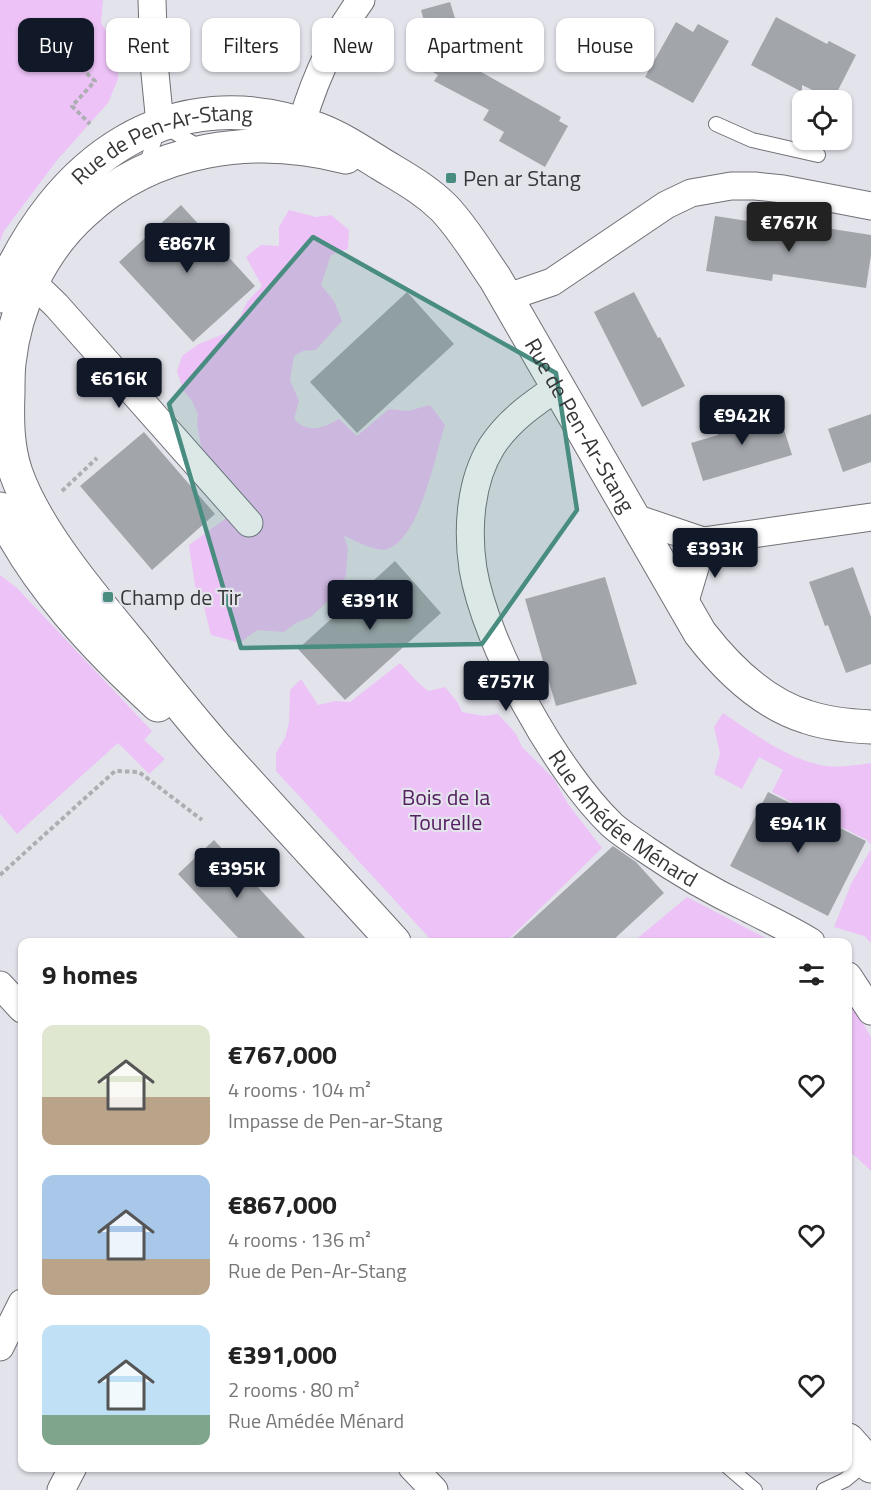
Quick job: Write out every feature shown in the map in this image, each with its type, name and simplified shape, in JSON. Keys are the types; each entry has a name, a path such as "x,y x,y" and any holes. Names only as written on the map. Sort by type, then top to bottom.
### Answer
{"street":[{"path":"152,0 154,63 160,124"},
{"path":"298,136 321,65 334,40 361,0"},
{"name":"Rue de Pen-Ar-Stang","path":"390,938 215,746 81,581 15,506 16,472 10,448 4,370 18,320 14,282 46,214 83,172 113,149 144,130 160,124 206,115 234,113 268,116 327,152 381,164 416,184 445,209 483,260 712,648 731,669 768,698 806,717 871,727"},
{"name":"Rue de Pen-Ar-Stang","path":"14,282 47,255 81,214 121,182 144,170 185,156 298,136"},
{"path":"505,298 552,282 666,205 692,193 731,186 755,186 783,189 871,206"},
{"path":"14,282 56,305 249,523"},
{"name":"Rue Amédée Ménard","path":"559,386 528,407 504,431 488,455 476,487 471,525 473,570 483,609 504,660 536,722 555,752 592,804 613,826 669,866 804,938"},
{"path":"635,518 703,541 871,517"},
{"path":"684,603 703,541"},
{"path":"852,982 871,1011"},
{"path":"0,985 18,1005"},
{"path":"0,1347 18,1311"},
{"path":"61,1490 70,1472"},
{"path":"417,1472 434,1490"}],"lane":[{"path":"144,170 160,124 207,152"},
{"path":"716,124 752,140 818,155"},
{"path":"852,1471 862,1456"},
{"path":"734,1472 755,1490"},
{"path":"824,1490 846,1480 851,1472"}],"path":[{"path":"85,72 95,81 72,106 88,122"},
{"path":"15,506 97,458"},
{"path":"0,875 116,771 139,772 201,820"}],"highlighted area":[{"path":"313,237 556,373 577,510 482,644 241,648 169,404"}],"green space":[{"path":"0,0 103,0 101,23 106,30 106,72 118,72 118,79 108,103 58,159 4,231 0,242"},
{"path":"289,210 316,217 331,215 349,230 348,249 331,255 321,285 334,301 342,321 316,350 303,351 294,356 290,380 299,401 294,419 304,427 316,428 339,419 357,436 389,409 408,411 430,405 445,425 418,512 400,541 383,550 372,548 344,536 348,548 346,575 340,588 331,598 311,617 296,623 284,632 257,630 240,643 211,635 204,607 195,586 189,545 225,519 242,503 203,456 197,424 198,414 192,401 183,390 177,371 182,356 199,344 226,333 240,317 247,302 262,286 246,257 261,245 279,246 279,227"},
{"path":"0,575 17,588 152,731 144,740 165,759 149,774 118,743 17,834 0,814"},
{"name":"Bois de la Tourelle","path":"400,663 417,682 429,691 445,687 462,712 484,716 498,714 516,734 522,747 554,779 568,804 602,848 510,938 429,938 276,771 276,753 285,738 289,723 290,690 301,679 318,705 335,701 350,702"},
{"path":"723,713 769,744 807,761 833,767 871,763 871,845 867,840 772,792 783,770 759,757 742,789 714,774 720,754 714,727"},
{"path":"871,849 871,943 864,936 834,927 851,884"},
{"path":"687,897 765,938 638,938"},
{"path":"852,1007 871,1037 871,1171 852,1154"}],"building":[{"path":"450,2 455,18 423,18 421,10"},
{"path":"776,17 827,44 829,41 856,55 838,90 812,90 802,85 802,90 798,90 751,65"},
{"path":"676,22 693,32 698,24 729,41 693,103 645,77 648,72 654,72 654,61"},
{"path":"433,72 481,72 561,117 559,121 568,126 545,167 499,141 504,132 483,120 489,110 434,81 438,75"},
{"path":"181,205 255,286 193,342 119,262"},
{"path":"715,216 825,233 826,228 871,235 871,255 866,288 773,274 772,281 706,271"},
{"path":"407,292 454,344 357,433 310,382"},
{"path":"634,292 685,386 642,407 594,312"},
{"path":"778,410 792,455 703,481 691,443 718,435 716,428"},
{"path":"871,414 871,462 843,472 828,429"},
{"path":"144,432 215,514 152,570 80,486"},
{"path":"395,561 441,613 345,700 298,649"},
{"path":"853,567 871,617 871,664 846,673 809,582"},
{"path":"605,577 637,684 556,706 525,599"},
{"path":"768,792 866,841 828,916 730,866"},
{"path":"214,840 305,938 238,938 178,874"},
{"path":"613,846 636,862 664,893 615,938 512,938"}],"place":[{"name":"Pen ar Stang","path":"451,178"},
{"name":"Champ de Tir","path":"108,597"}]}
